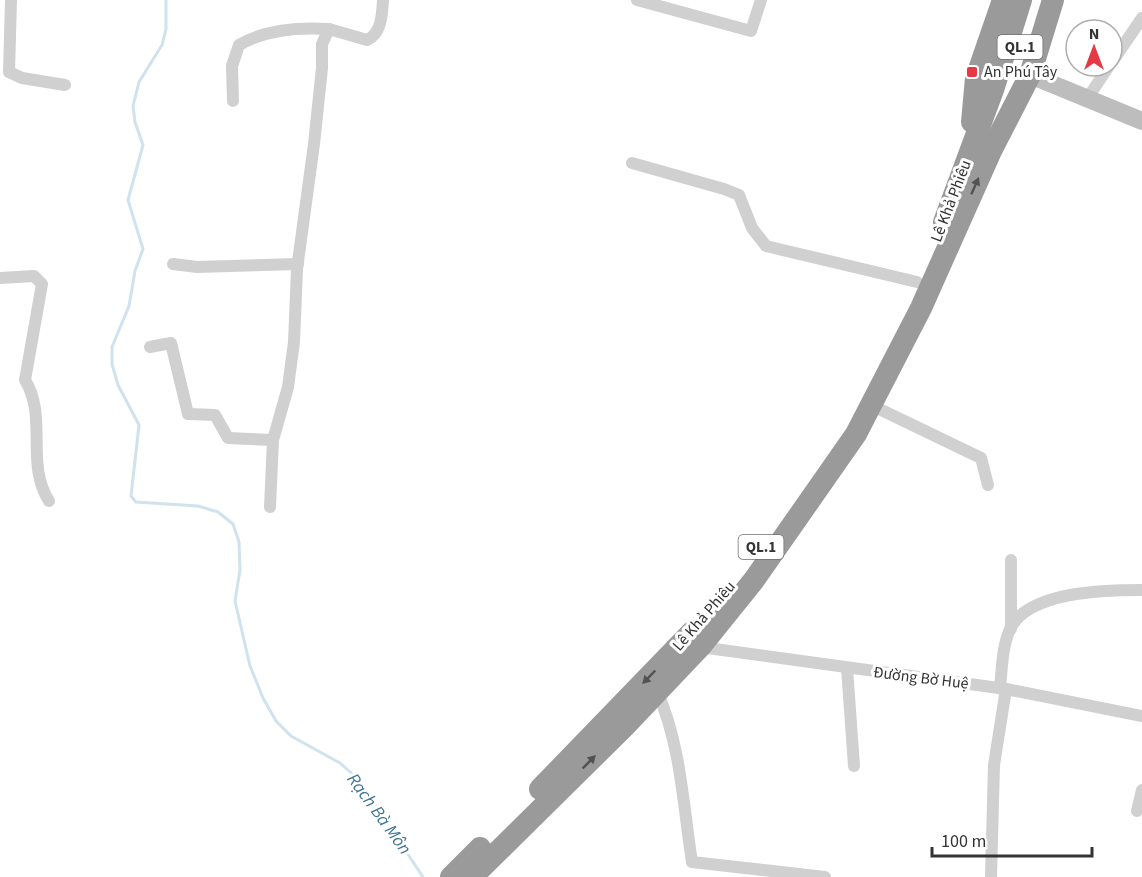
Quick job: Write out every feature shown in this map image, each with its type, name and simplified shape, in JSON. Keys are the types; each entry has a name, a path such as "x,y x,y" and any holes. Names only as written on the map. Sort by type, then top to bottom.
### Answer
{"highway":[{"name":"Lê Khả Phiêu","path":"981,149 976,78 1003,0"},
{"name":"QL.1","path":"999,92 1021,0"},
{"name":"QL.1","path":"999,92 1035,0"},
{"name":"Lê Khả Phiêu","path":"451,877 685,640 750,562 850,417 981,149 1034,76 1053,0"},
{"name":"Lê Khả Phiêu","path":"472,877 700,646 754,580 856,434 921,308 981,149 999,92"}],"street":[{"path":"11,0 9,72 22,78 65,85"},
{"path":"233,101 232,66 239,45 250,38 303,28 329,29 367,40 373,37 381,23 383,0"},
{"path":"638,0 751,31 761,0"},
{"path":"1064,0 1034,76 1142,121"},
{"path":"1124,44 1142,18"},
{"path":"270,507 273,440 288,387 294,342 298,264 322,69 322,44 329,29"},
{"path":"1087,99 1101,78"},
{"path":"632,163 739,195 752,228 766,246 917,282"},
{"path":"172,264 197,267 298,264"},
{"path":"0,278 34,276 42,284 25,380 33,392 37,427 37,465 44,493 49,501"},
{"path":"150,347 171,343 188,414 215,415 228,438 273,440"},
{"path":"871,405 981,458 988,485"},
{"path":"991,877 993,783 1003,688 1004,649 1011,628 1011,560"},
{"path":"1011,628 1029,610 1057,597 1142,590"},
{"name":"Đường Bờ Huệ","path":"700,646 1003,688 1142,716"},
{"path":"847,668 854,766"},
{"path":"657,692 666,711 677,755 692,862 724,871 825,877"},
{"path":"1137,811 1142,790"}],"waterway":[{"name":"Rạch Bà Môn","path":"166,0 166,29 162,45 139,82 133,106 135,122 143,145 128,200 143,249 135,271 129,306 112,347 112,364 118,385 139,425 131,496 136,502 198,506 218,512 233,524 239,542 240,570 235,601 250,666 263,698 276,721 291,736 340,763 358,779 423,877"}],"place":[{"name":"An Phú Tây","path":"972,72"}]}
